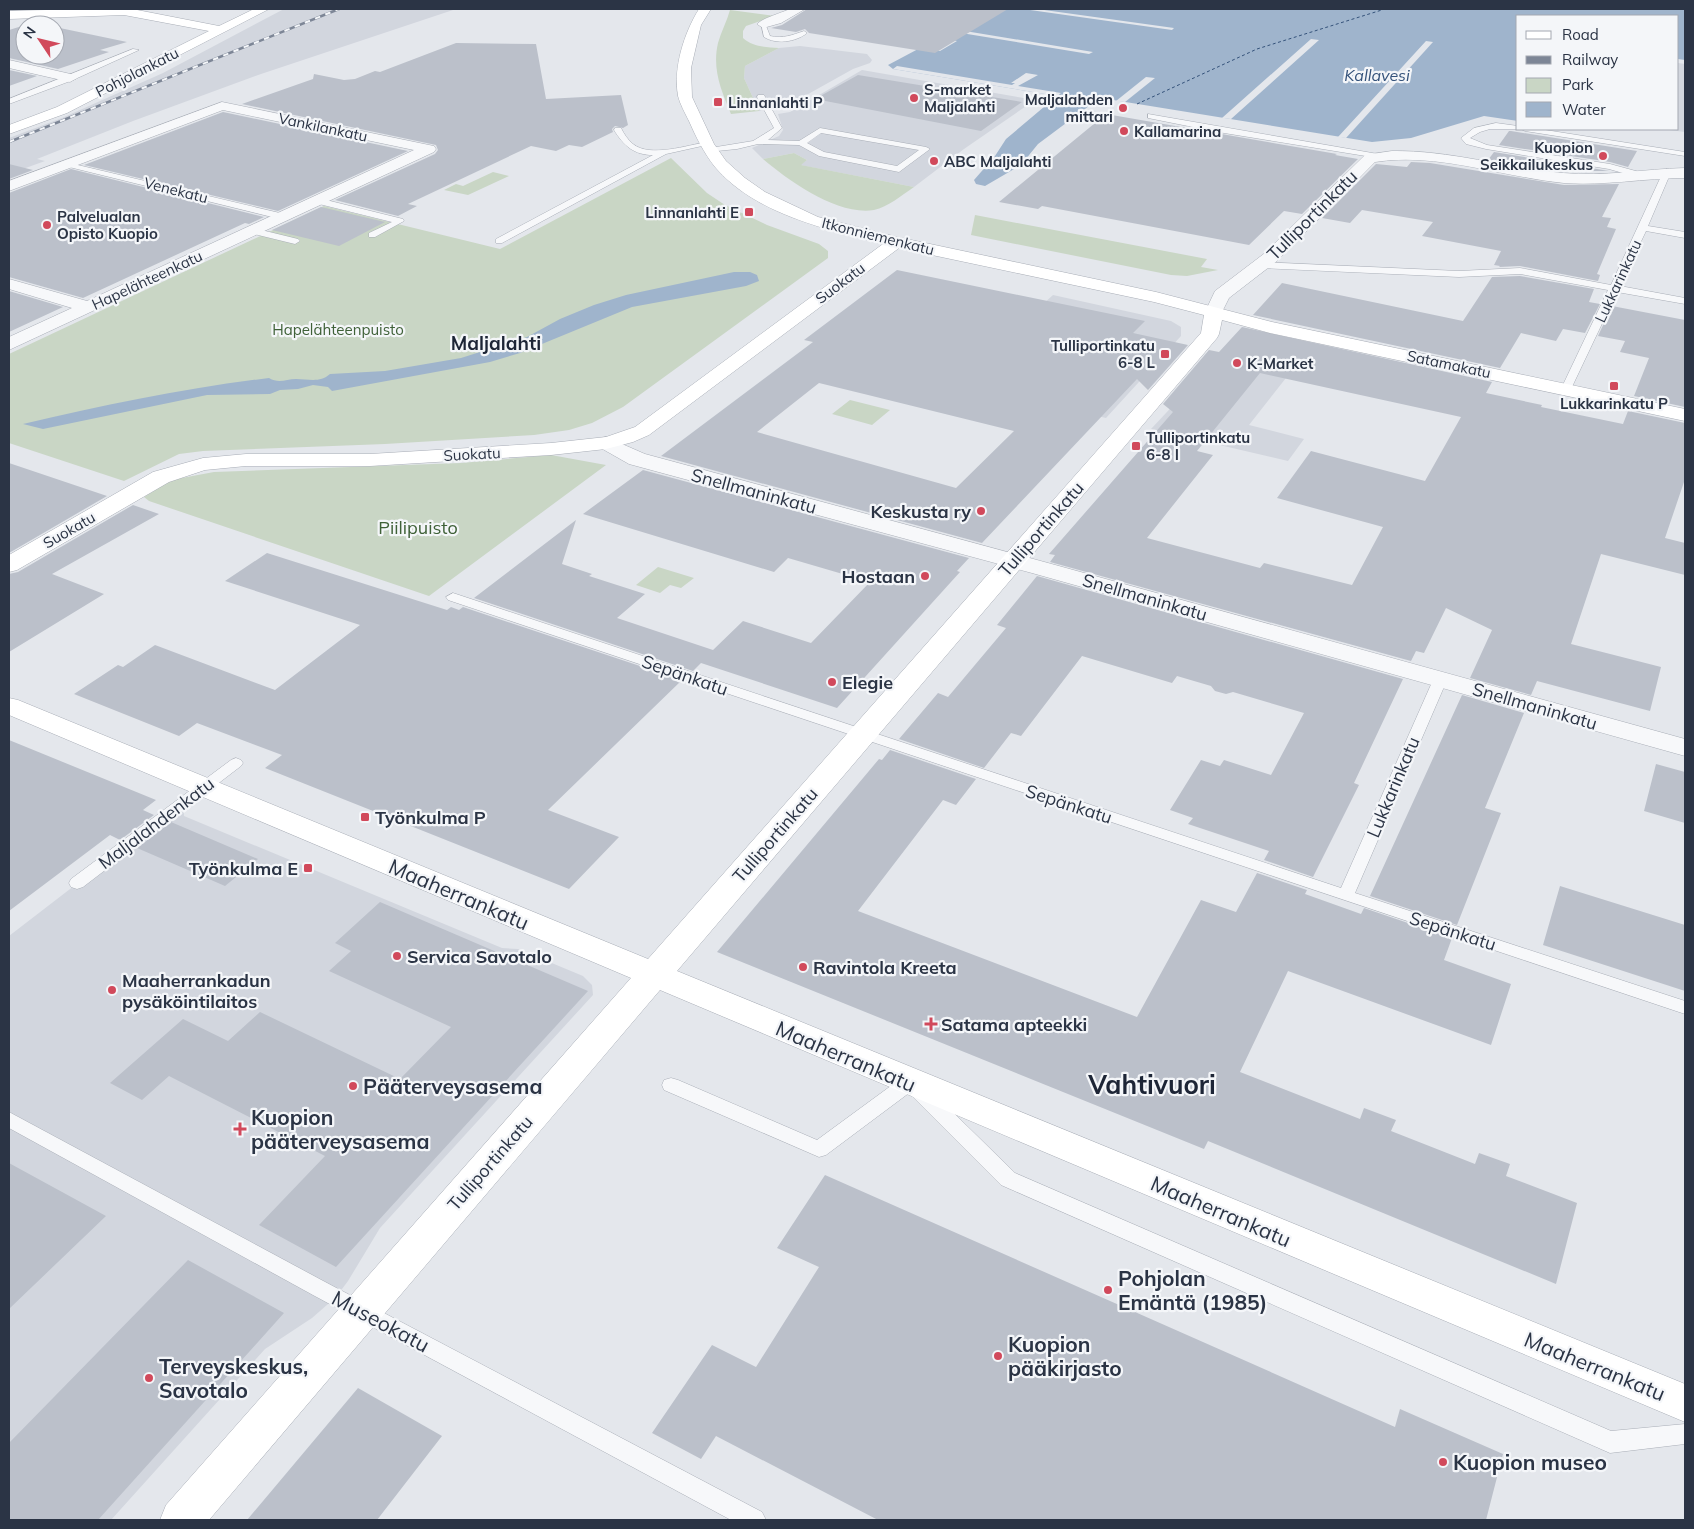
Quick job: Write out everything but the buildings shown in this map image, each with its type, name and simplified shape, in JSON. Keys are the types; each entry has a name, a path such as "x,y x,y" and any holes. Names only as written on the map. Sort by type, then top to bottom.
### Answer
{"main road":[{"name":"Pohjolankatu","path":"9,130 62,110 263,9"},
{"name":"Itkonniemenkatu","path":"705,9 695,25 684,68 685,97 708,147 739,181 758,195 812,220 896,242 1156,297 1214,312"},
{"path":"9,15 125,10 219,30"},
{"name":"Suokatu","path":"9,565 161,477 203,464 246,460 370,460 501,453 606,443 626,438 642,431 896,242"},
{"name":"Satamakatu","path":"1214,312 1270,327 1685,415"},
{"name":"Tulliportinkatu","path":"181,1520 1210,334 1214,312"},
{"name":"Maaherrankatu","path":"9,706 653,976 1685,1403"}],"street":[{"path":"763,24 777,20 796,9"},
{"path":"9,64 70,78"},
{"name":"Vankilankatu","path":"68,164 222,106 429,150 284,217"},
{"path":"1374,157 1427,156 1578,179 1611,179 1667,172 1685,173"},
{"name":"Tulliportinkatu","path":"1214,312 1222,295 1261,265 1374,157"},
{"path":"9,186 68,164"},
{"name":"Hapelähteenkatu","path":"9,344 284,217"},
{"path":"9,284 89,307"},
{"name":"Snellmaninkatu","path":"606,443 637,459 1685,748"}],"lane":[{"path":"763,24 767,37 776,39 792,38 804,33"},
{"path":"9,102 135,50"},
{"path":"759,142 773,134 778,128 761,97"},
{"path":"1151,116 1218,130 1374,157"},
{"path":"1516,128 1485,126 1472,131 1465,138 1468,142 1486,148 1610,167 1640,175"},
{"path":"618,130 632,148 640,151 663,153"},
{"path":"499,241 663,153 676,149 759,142 800,143 822,154 899,169 926,149 820,130 800,143"},
{"path":"1530,130 1685,154"},
{"name":"Venekatu","path":"68,164 284,217"},
{"name":"Lukkarinkatu","path":"1566,389 1643,228 1667,172"},
{"path":"318,201 400,221 372,235"},
{"path":"1643,228 1685,236"},
{"path":"253,231 296,241"},
{"path":"1261,265 1459,274 1520,271 1685,301"},
{"name":"Sepänkatu","path":"453,597 1685,1008"},
{"name":"Lukkarinkatu","path":"1346,895 1440,680"},
{"name":"Maljalahdenkatu","path":"77,883 236,763"},
{"path":"671,1085 819,1149 910,1082 1008,1179 1610,1442 1685,1434"},
{"name":"Museokatu","path":"9,1120 754,1520"}],"shaded area":[{"path":"284,9 456,9 261,74 133,121 37,159 45,161 9,174 9,138 62,118 163,73"},
{"path":"800,46 867,54 872,60 870,63 853,69 785,107 759,111 744,78 745,66 779,48"},
{"path":"1679,63 1685,64 1685,132 1670,130 1679,130"},
{"path":"862,70 1035,100 964,149 914,187 800,165 807,160 794,153 763,159 752,148 779,136 783,130 778,114 790,112"},
{"path":"1053,295 1171,321 1181,327 1181,336 1106,418 1031,401 1020,325"},
{"path":"1226,349 1308,350 1249,425 1304,439 1288,461 1151,429"},
{"name":"Kuopion pääterveysasema","path":"183,802 184,816 502,948 518,949 583,976 592,985 593,995 380,1228 348,1281 336,1297 312,1318 265,1349 111,1520 9,1520 9,936"}],"green space":[{"path":"730,10 775,16 746,26 743,31 743,38 751,43 779,48 745,66 744,78 759,111 731,114 718,79 716,53"},
{"path":"794,153 807,160 801,165 914,187 895,200 874,210 845,208 815,195 786,177 763,159"},
{"name":"Hapelähteenpuisto","path":"671,158 707,193 725,205 767,225 819,244 828,251 828,258 623,407 592,423 569,430 534,435 385,444 203,451 179,454 124,481 9,443 9,354 324,206 500,249"},
{"path":"493,172 509,176 468,195 444,190 456,184 463,186"},
{"path":"975,215 1207,259 1201,267 1218,270 1187,276 1171,275 971,235"},
{"path":"850,400 890,410 872,425 832,414"},
{"name":"Piilipuisto","path":"551,455 606,465 429,596 149,501 144,497 171,480 214,472 461,463"},
{"path":"658,567 694,578 681,588 670,585 660,593 636,585"}],"water":[{"name":"Kallavesi","path":"991,9 1685,9 1685,60 1679,59 1679,15 1516,15 1516,121 1484,116 1411,138 1372,142 1107,99 1097,100 1038,144 1021,165 985,186 976,184 974,180 995,156 1006,139 1057,96 893,69 888,65 920,48 940,51 957,41 943,38"},
{"path":"734,272 750,272 757,275 759,281 746,286 632,307 520,353 490,362 332,391 328,387 313,385 298,389 280,390 270,394 207,395 43,429 23,424 84,410 238,382 269,378 279,381 296,379 318,380 330,374 385,371 461,358 527,337 560,319 594,305 626,295"}],"pier":[{"path":"1023,9 1037,9 1174,28 1172,30"},
{"path":"959,30 1093,52 1089,54 955,32"},
{"path":"1311,39 1319,40 1231,119 1222,118"},
{"path":"1426,41 1433,42 1346,138 1338,137"},
{"path":"897,66 1012,85 1015,83 1011,83 1026,73 1038,75 1018,86 1061,93 1057,96 893,69"},
{"path":"1146,77 1155,78 1125,102 1116,101"}],"ferry route":[{"path":"1137,104 1257,49 1385,9"}],"railway":[{"path":"9,142 339,9"}],"place":[{"name":"S-market Maljalahti","path":"914,98"},
{"name":"Linnanlahti P","path":"718,102"},
{"name":"Maljalahden mittari","path":"1123,108"},
{"name":"Kallamarina","path":"1124,131"},
{"name":"Kuopion Seikkailukeskus","path":"1603,156"},
{"name":"ABC Maljalahti","path":"934,161"},
{"name":"Linnanlahti E","path":"749,212"},
{"name":"Palvelualan Opisto Kuopio","path":"47,225"},
{"name":"Tulliportinkatu 6-8 L","path":"1165,354"},
{"name":"K-Market","path":"1237,363"},
{"name":"Lukkarinkatu P","path":"1614,386"},
{"name":"Tulliportinkatu 6-8 I","path":"1136,446"},
{"name":"Keskusta ry","path":"981,511"},
{"name":"Hostaan","path":"925,576"},
{"name":"Elegie","path":"832,682"},
{"name":"Työnkulma P","path":"365,817"},
{"name":"Työnkulma E","path":"308,868"},
{"name":"Servica Savotalo","path":"397,956"},
{"name":"Ravintola Kreeta","path":"803,967"},
{"name":"Maaherrankadun pysäköintilaitos","path":"112,990"},
{"name":"Satama apteekki","path":"931,1024"},
{"name":"Pääterveysasema","path":"353,1086"},
{"name":"Kuopion pääterveysasema","path":"240,1129"},
{"name":"Pohjolan Emäntä (1985)","path":"1108,1290"},
{"name":"Kuopion pääkirjasto","path":"998,1356"},
{"name":"Terveyskeskus, Savotalo","path":"149,1378"},
{"name":"Kuopion museo","path":"1443,1462"}],"district":[{"name":"Maljalahti","path":"496,343"},
{"name":"Vahtivuori","path":"1152,1084"}]}
